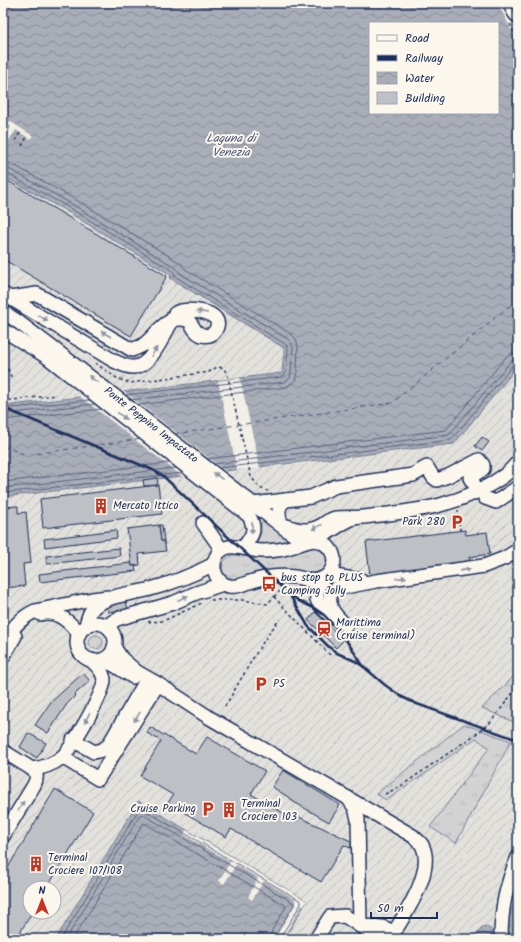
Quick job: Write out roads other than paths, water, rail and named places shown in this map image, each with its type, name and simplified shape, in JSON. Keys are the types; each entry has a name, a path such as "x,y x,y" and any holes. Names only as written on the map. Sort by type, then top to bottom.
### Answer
{"highway":[{"path":"513,3 518,12"}],"street":[{"path":"37,294 132,350 143,345 165,323 172,321 146,362 132,367 114,361 6,296 37,294"},
{"path":"3,312 17,321 50,353"},
{"path":"3,330 50,353"},
{"name":"Ponte Peppino Impastato","path":"50,353 248,504 278,522 293,535 302,540 311,540 326,544 332,551"},
{"path":"243,548 251,536 253,526 249,516 248,504 312,497 336,486 413,475 427,467 433,477 437,480 479,460 483,465 483,469 472,481"},
{"path":"286,500 279,508 278,522 294,529 305,531 318,527 330,520 344,517 354,518 422,510 450,503 492,483 507,474 518,462"},
{"path":"490,500 518,487"},
{"path":"354,518 311,540 280,550 261,551 231,546 222,550 218,554 214,564 214,571 216,576 223,584 230,586 237,586 260,579 281,576 313,581 324,577 376,581"},
{"path":"203,523 222,550"},
{"path":"339,527 335,536 332,551 334,556 334,564 331,570 324,577 316,593 317,602 347,630 329,605 330,595 335,589 376,581 484,566 505,558 518,550"},
{"path":"3,643 11,630 29,613 52,606 142,591 176,580 214,564"},
{"path":"109,628 114,620 173,603 223,584"},
{"path":"142,591 135,597 137,608 147,611"},
{"path":"115,596 93,608 87,619 78,640 79,650 83,655 114,665 210,718 413,836 422,846 425,858 423,877 416,894 390,937"},
{"path":"52,606 69,613 82,631"},
{"path":"3,657 26,622 41,614 49,612 63,618 82,631"},
{"path":"82,631 98,624 109,628 113,635 114,647 130,667 152,686"},
{"path":"96,660 109,655 114,647"},
{"path":"32,769 52,764 62,757 84,725 103,688 104,679 96,660"},
{"path":"74,740 94,752 102,750 108,746 152,686"},
{"path":"62,757 98,778 152,686"},
{"path":"3,752 32,769 36,774 35,782 3,836"},
{"path":"347,797 355,808 358,819 360,926"},
{"path":"501,939 501,922 505,894 511,873 518,857"},
{"path":"316,939 330,917 345,916 360,926 382,927 390,937"},
{"path":"365,939 371,936 390,937"}],"water":[{"name":"Laguna di Venezia","path":"3,3 518,3 518,366 454,444 3,497 3,406 282,373 284,348 170,278 171,275 66,211 3,176"},
{"path":"138,801 307,901 284,939 56,939"},
{"path":"518,901 518,939 475,939 482,927 486,926 494,932"}],"tram line":[{"path":"510,3 518,18"}],"railway":[{"path":"3,408 153,470 163,476 288,593 324,615 342,634 364,667"},
{"path":"291,597 308,626 329,647 337,653 364,667 402,697 417,704 518,740"},
{"path":"516,902 518,877"},
{"path":"515,939 516,900"}],"place":[{"name":"Mercato Ittico","path":"101,506"},
{"name":"Park 280","path":"457,522"},
{"name":"bus stop to PLUS Camping Jolly","path":"269,584"},
{"name":"Marittima (cruise terminal)","path":"324,629"},
{"name":"P5","path":"261,684"},
{"name":"Cruise Parking","path":"208,809"},
{"name":"Terminal Crociere 103","path":"229,810"},
{"name":"Terminal Crociere 107/108","path":"36,864"}]}
